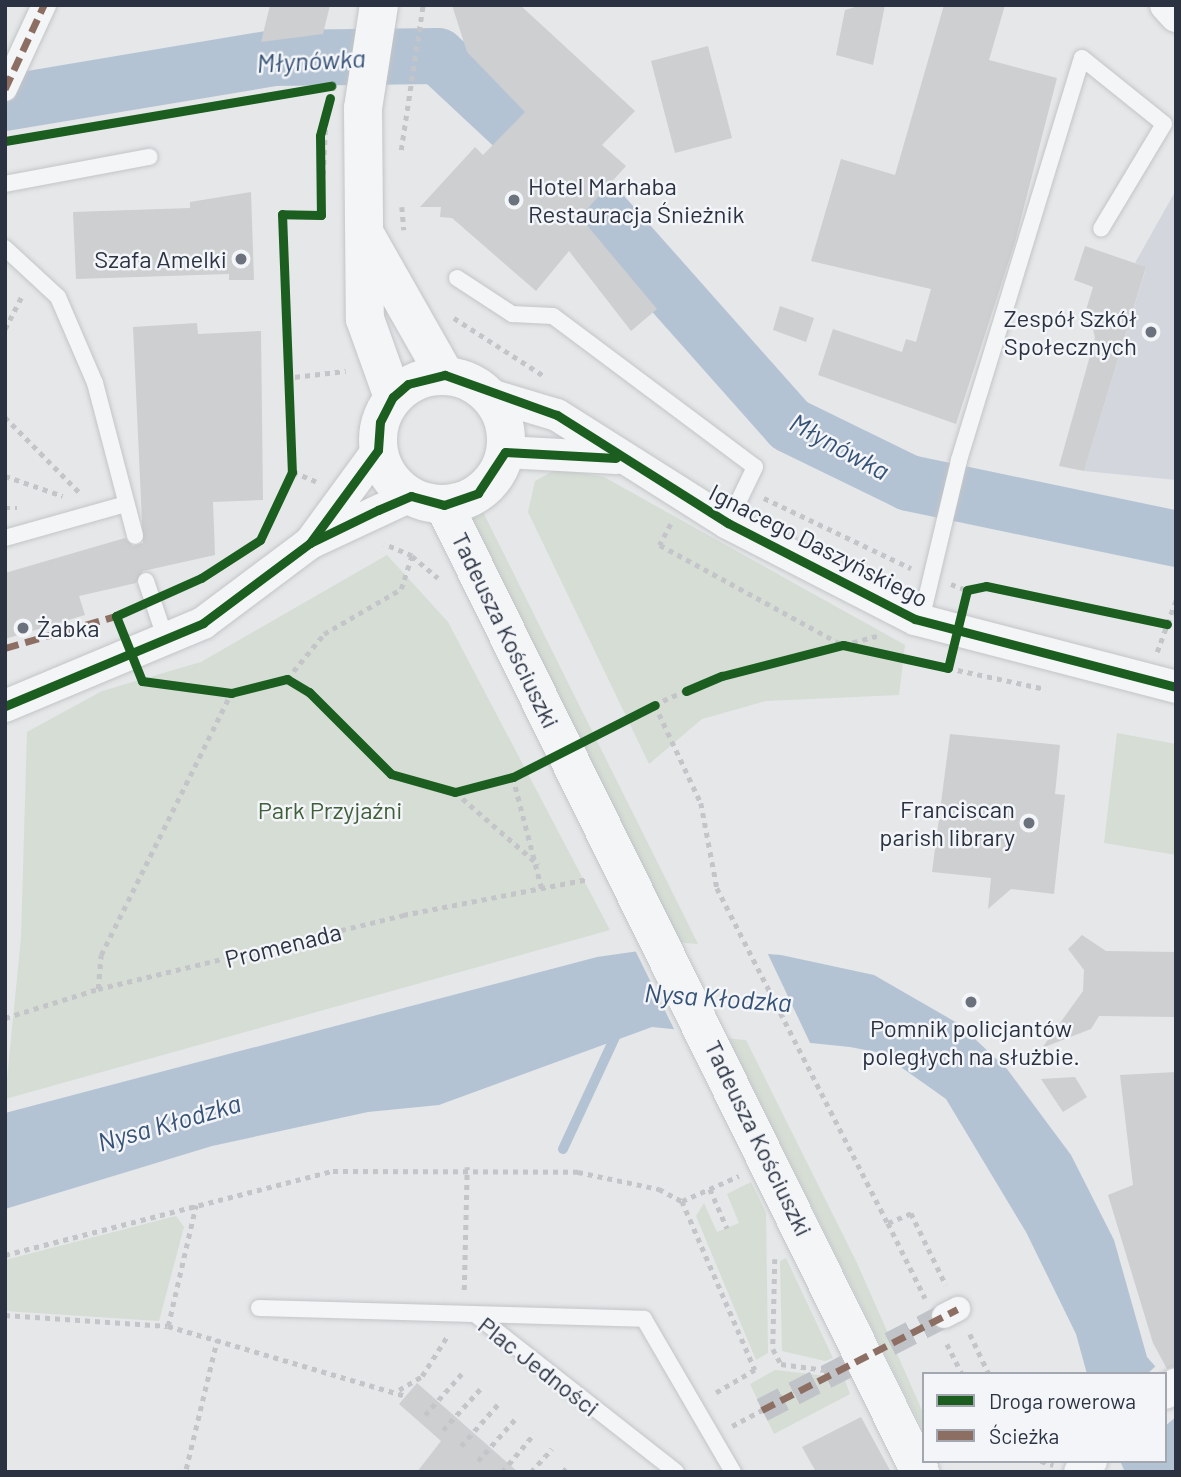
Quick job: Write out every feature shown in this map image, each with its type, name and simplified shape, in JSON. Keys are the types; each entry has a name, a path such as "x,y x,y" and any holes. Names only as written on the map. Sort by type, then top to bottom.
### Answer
{"street":[{"path":"5,89 44,5"},
{"path":"379,5 346,103 366,236 365,319 393,397"},
{"path":"1166,5 1176,16"},
{"path":"366,236 445,375"},
{"path":"310,542 427,500 485,487 505,452 500,411 488,394 445,375 417,380 393,397 380,422 378,450 395,485 427,500"},
{"name":"Ignacego Daszyńskiego","path":"488,394 557,415 616,458 728,523 921,620 1000,646 1150,680"},
{"path":"5,706 203,623 310,542 378,450"},
{"name":"Ignacego Daszyńskiego","path":"505,452 616,458"},
{"name":"Tadeusza Kościuszki","path":"427,500 652,920 920,1472"}],"lane":[{"path":"921,620 959,460 1082,58 1164,124 1101,229"},
{"path":"5,184 149,157"},
{"path":"5,248 58,298 95,383 135,536"},
{"path":"457,278 512,314 553,316 664,396 755,467 728,523"},
{"path":"5,538 126,505"},
{"path":"146,581 166,640"},
{"name":"Plac Jedności","path":"259,1308 476,1315 676,1472"},
{"path":"476,1315 643,1319 733,1472"}],"path":[{"path":"400,164 423,5"},
{"path":"292,472 285,378 282,214 321,215 320,136 346,103"},
{"path":"401,200 406,236"},
{"path":"5,329 33,273"},
{"path":"285,378 346,371 344,360"},
{"path":"5,417 92,506"},
{"path":"5,476 80,501"},
{"path":"744,490 931,578 967,590"},
{"path":"287,678 324,634 401,589 412,556 379,541"},
{"path":"1150,680 1176,600"},
{"path":"948,668 1057,691"},
{"path":"686,691 656,705 701,803 717,888 888,1223 911,1213 954,1310 988,1372"},
{"path":"98,989 101,955 231,693"},
{"path":"513,777 540,866 542,889"},
{"path":"455,792 540,866"},
{"path":"5,1255 333,1171 467,1167 578,1172 659,1189 682,1201 755,1370 716,1392 721,1403"},
{"path":"682,1201 721,1184"},
{"path":"710,1189 727,1228"},
{"path":"168,1326 196,1206"},
{"path":"775,1251 773,1349 781,1364 847,1373"},
{"path":"5,1315 168,1326 405,1396"},
{"path":"186,1469 217,1340"},
{"path":"425,1415 464,1371"},
{"path":"443,1430 482,1387"},
{"path":"461,1446 499,1403"},
{"path":"727,1415 732,1426 762,1410"},
{"path":"478,1461 516,1418"},
{"path":"502,1472 534,1434"},
{"path":"531,1472 552,1449"},
{"path":"563,1472 569,1465"}],"shaded area":[{"name":"Zespół Szkół Społecznych","path":"1176,190 1176,480 1084,471 1146,268 1135,263"}],"green space":[{"path":"557,469 604,477 905,645 899,695 766,701 702,719 649,764 528,512 535,481"},
{"path":"481,508 857,1263 922,1410 922,1428 470,519"},
{"name":"Park Przyjaźni","path":"387,555 448,622 610,930 5,1099 21,938 27,732 102,691 201,662"},
{"path":"1117,733 1176,744 1176,855 1104,843"},
{"path":"751,1182 766,1213 768,1353 756,1360 696,1216 704,1203 717,1232 739,1223 727,1194"},
{"path":"176,1216 184,1227 159,1321 5,1311 5,1260"},
{"path":"786,1258 833,1358 825,1361 782,1351 780,1261"},
{"path":"775,1370 844,1378 850,1394 774,1434 750,1384"}],"water":[{"name":"Nysa Kłodzka","path":"674,946 781,955 874,975 959,1024 1007,1069 1071,1155 1114,1240 1147,1357 1160,1372 1086,1372 1076,1334 1026,1232 946,1099 881,1053 850,1047 652,1027 439,1105 368,1112 212,1146 5,1209 5,1113 597,957"},
{"path":"1167,1379 1176,1388 1176,1472 1125,1472 1121,1463 1167,1463"}],"pier":[{"path":"674,942 766,950 812,1047 676,1033 634,948"},
{"path":"1158,1364 1166,1372 1149,1372"},
{"path":"1167,1374 1176,1383 1176,1417 1167,1424"}],"building":[{"path":"270,5 330,5 323,34 261,42"},
{"path":"452,5 520,5 635,111 602,145 626,166 580,217 657,309 631,331 569,251 536,291 452,218 440,217 441,207 420,207 475,147 483,155 525,112 467,52"},
{"path":"862,5 885,5 873,65 836,55 845,10"},
{"path":"944,5 1005,5 989,60 1057,78 1015,242 956,424 818,375 833,329 902,352 906,339 916,342 931,289 811,261 841,159 895,175"},
{"path":"708,46 732,138 675,153 651,61"},
{"path":"251,192 254,280 229,280 229,274 76,279 73,212 190,208 190,202"},
{"path":"1085,246 1146,267 1084,471 1059,466 1095,338 1093,329 1081,326 1093,287 1074,280"},
{"path":"780,306 814,318 806,342 773,330"},
{"path":"197,323 198,334 261,331 263,500 213,502 215,555 143,571 136,583 79,596 85,615 5,639 5,573 125,538 133,546 143,543 133,327"},
{"path":"950,734 1060,745 1055,794 1065,795 1054,894 1011,889 988,909 991,878 932,872"},
{"path":"1082,935 1106,951 1176,952 1176,1017 1099,1016 1091,1029 1042,1048 1083,991 1084,970 1068,949"},
{"path":"1176,1072 1176,1366 1167,1369 1153,1343 1108,1195 1133,1185 1120,1075"},
{"path":"1075,1077 1087,1097 1063,1112 1041,1079"},
{"path":"417,1383 518,1472 417,1472 441,1441 399,1404"},
{"path":"861,1417 891,1472 816,1472 802,1447"}],"waterway":[{"name":"Młynówka","path":"5,103 273,58 438,56 569,178"},
{"name":"Młynówka","path":"593,203 790,425 909,483 1176,539"},
{"path":"563,1149 620,1026"}],"tunnel":[{"path":"762,1410 944,1316"}],"marked path":[{"path":"5,89 44,5"},
{"path":"5,648 116,616"},
{"path":"762,1410 958,1309"}],"cycle path":[{"path":"5,141 331,86"},
{"path":"330,98 320,136 321,215 282,214 292,472 260,540 201,578 116,616 142,681 231,693 287,679 309,692 391,774 455,792 513,777 655,705"},
{"path":"310,543 378,450 380,422 393,397 408,384 445,375 557,415 728,523 915,619 1176,687"},
{"path":"5,706 203,623 310,543 378,510 411,496 444,505 478,493 505,452 616,458"},
{"path":"686,691 722,676 843,645 948,668 967,590 986,586 1167,624"}],"place":[{"name":"Hotel Marhaba Restauracja Śnieżnik","path":"514,200"},
{"name":"Szafa Amelki","path":"241,259"},
{"name":"Zespół Szkół Społecznych","path":"1151,332"},
{"name":"Żabka","path":"23,628"},
{"name":"Franciscan parish library","path":"1029,823"},
{"name":"Pomnik policjantów poległych na służbie.","path":"971,1002"}]}
